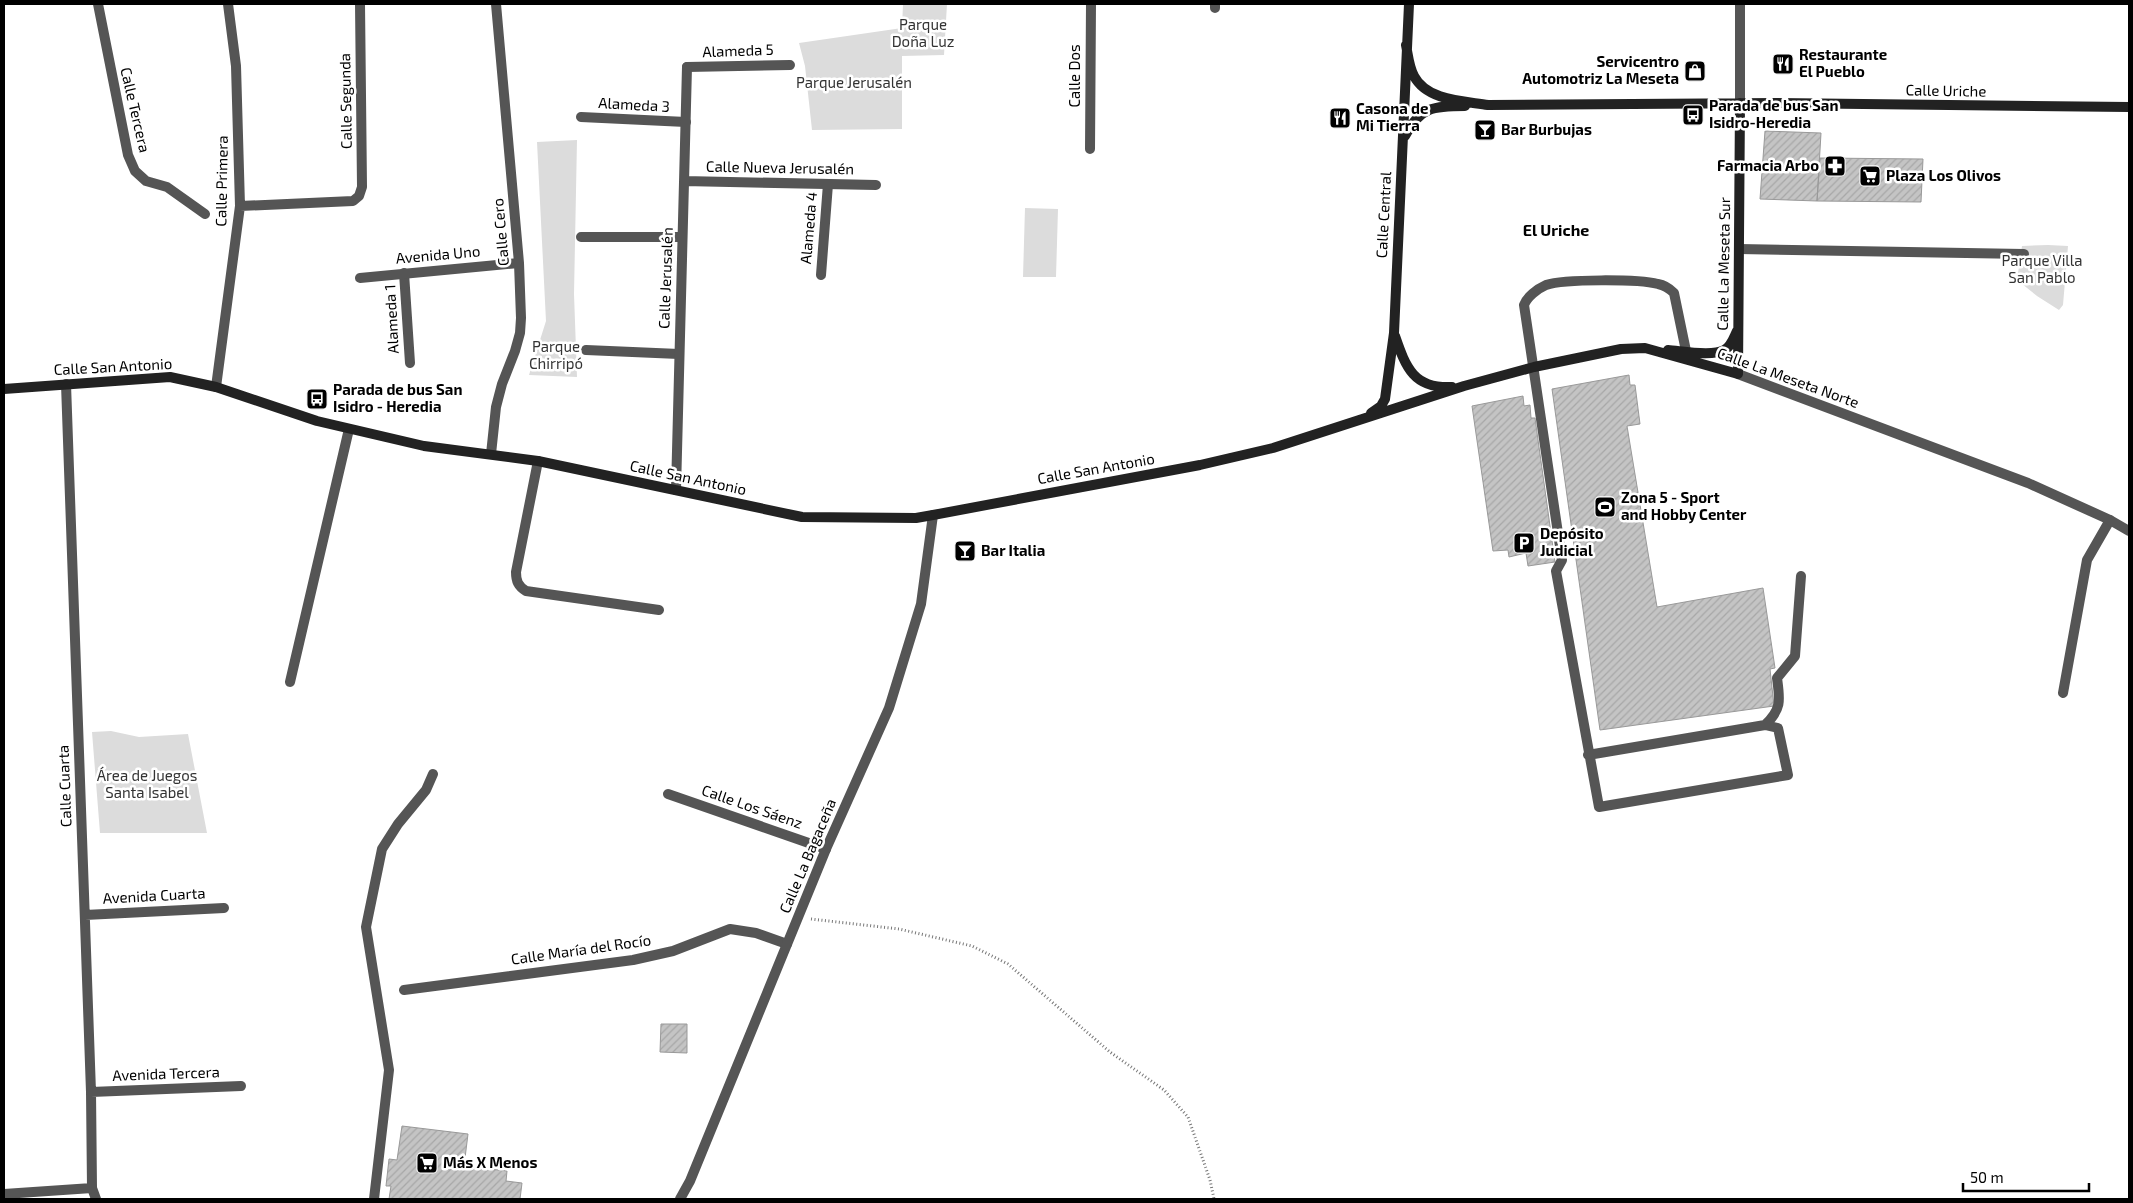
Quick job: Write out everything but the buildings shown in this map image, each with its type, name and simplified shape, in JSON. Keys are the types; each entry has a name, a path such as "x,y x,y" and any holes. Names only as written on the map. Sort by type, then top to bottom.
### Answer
{"main road":[{"name":"Calle Central","path":"1366,418 1381,406 1385,399 1394,333 1409,4"},
{"name":"Calle Uriche","path":"1406,45 1413,75 1423,88 1452,99 1488,105 1710,105 1740,103 2129,107"},
{"name":"Calle La Meseta Sur","path":"1738,374 1740,103"},
{"path":"1403,140 1413,120 1420,114 1432,109 1488,105"},
{"path":"1710,105 1725,108 1734,114 1741,131"},
{"path":"1644,348 1701,353 1724,351 1730,345 1738,329"},
{"path":"1394,333 1408,369 1419,380 1433,386 1464,386"},
{"name":"Calle La Meseta Norte","path":"1366,418 1464,386 1534,367 1621,349 1644,348 1738,374"},
{"name":"Calle San Antonio","path":"4,389 170,377 216,387 285,411 349,429 424,446 538,461 802,517 916,518 932,516 1200,465 1273,448 1366,418"}],"street":[{"name":"Calle Tercera","path":"98,4 128,155 136,171 146,181 167,187 205,214"},
{"name":"Calle Primera","path":"216,387 240,206 236,66 228,4"},
{"name":"Calle Segunda","path":"240,206 353,201 359,196 362,186 360,4"},
{"name":"Calle Cero","path":"490,454 496,407 520,333 519,263 496,4"},
{"name":"Calle Dos","path":"1090,149 1091,4"},
{"name":"Calle La Meseta Sur","path":"1740,4 1740,103"},
{"name":"Alameda 5","path":"687,67 790,65"},
{"name":"Calle Jerusalén","path":"676,490 687,67"},
{"name":"Alameda 3","path":"581,117 686,122"},
{"name":"Calle Nueva Jerusalén","path":"684,181 876,185"},
{"name":"Alameda 4","path":"821,275 828,184"},
{"path":"581,237 682,237"},
{"path":"1739,249 2024,254"},
{"name":"Avenida Uno","path":"360,278 519,263"},
{"name":"Alameda 1","path":"404,274 410,363"},
{"path":"1588,755 1765,725 1778,728 1788,775 1598,807 1588,755 1556,571 1562,560 1524,305 1526,298 1546,286 1569,282 1623,281 1657,284 1668,288 1674,293 1686,351"},
{"path":"586,350 679,354"},
{"name":"Calle La Meseta Norte","path":"1738,374 2028,483 2110,520 2129,531"},
{"name":"Calle Cuarta","path":"66,384 91,1092 92,1188 96,1199"},
{"path":"290,682 349,429"},
{"path":"538,461 516,572 516,580 520,587 526,591 659,610"},
{"name":"Calle La Bagaceña","path":"680,1199 690,1181 826,849 889,708 921,604 932,516"},
{"path":"2063,693 2087,560 2110,520"},
{"path":"1765,725 1773,718 1780,703 1777,678 1795,656 1801,576"},
{"path":"374,1199 389,1070 366,927 382,849 398,824 426,790 433,774"},
{"name":"Calle Los Sáenz","path":"668,794 826,849"},
{"name":"Avenida Cuarta","path":"85,915 224,908"},
{"name":"Calle María del Rocío","path":"404,990 632,960 673,951 730,930 756,932 787,944"},
{"name":"Avenida Tercera","path":"91,1092 241,1086"},
{"path":"4,1194 25,1196 92,1188"}],"path":[{"path":"798,917 899,929 972,946 1008,964 1110,1052 1164,1090 1188,1116 1210,1180 1214,1199"}],"green space":[{"name":"Parque Jerusalén","path":"903,4 947,4 944,55 902,56 902,129 812,130 805,66 799,43 902,28"},
{"name":"Parque Chirripó","path":"577,140 574,294 577,377 529,375 546,321 537,142"},
{"path":"1025,208 1058,209 1056,277 1023,277"},
{"name":"Parque Villa San Pablo","path":"2022,246 2068,246 2063,305 2059,310 2017,280"},
{"name":"Área de Juegos Santa Isabel","path":"111,731 139,737 188,734 207,833 100,833 92,732"}],"place":[{"name":"Restaurante El Pueblo","path":"1783,64"},
{"name":"Servicentro Automotriz La Meseta","path":"1695,71"},
{"name":"Parada de bus San Isidro-Heredia","path":"1693,115"},
{"name":"Casona de Mi Tierra","path":"1340,118"},
{"name":"Bar Burbujas","path":"1485,130"},
{"name":"Farmacia Arbo","path":"1835,166"},
{"name":"Plaza Los Olivos","path":"1870,176"},
{"name":"Parada de bus San Isidro - Heredia","path":"317,399"},
{"name":"Zona 5 - Sport and Hobby Center","path":"1605,507"},
{"name":"Depósito Judicial","path":"1524,543"},
{"name":"Bar Italia","path":"965,551"},
{"name":"Más X Menos","path":"427,1163"}],"district":[{"name":"El Uriche","path":"1556,230"}],"park label":[{"name":"Parque Doña Luz","path":"923,34"}]}
